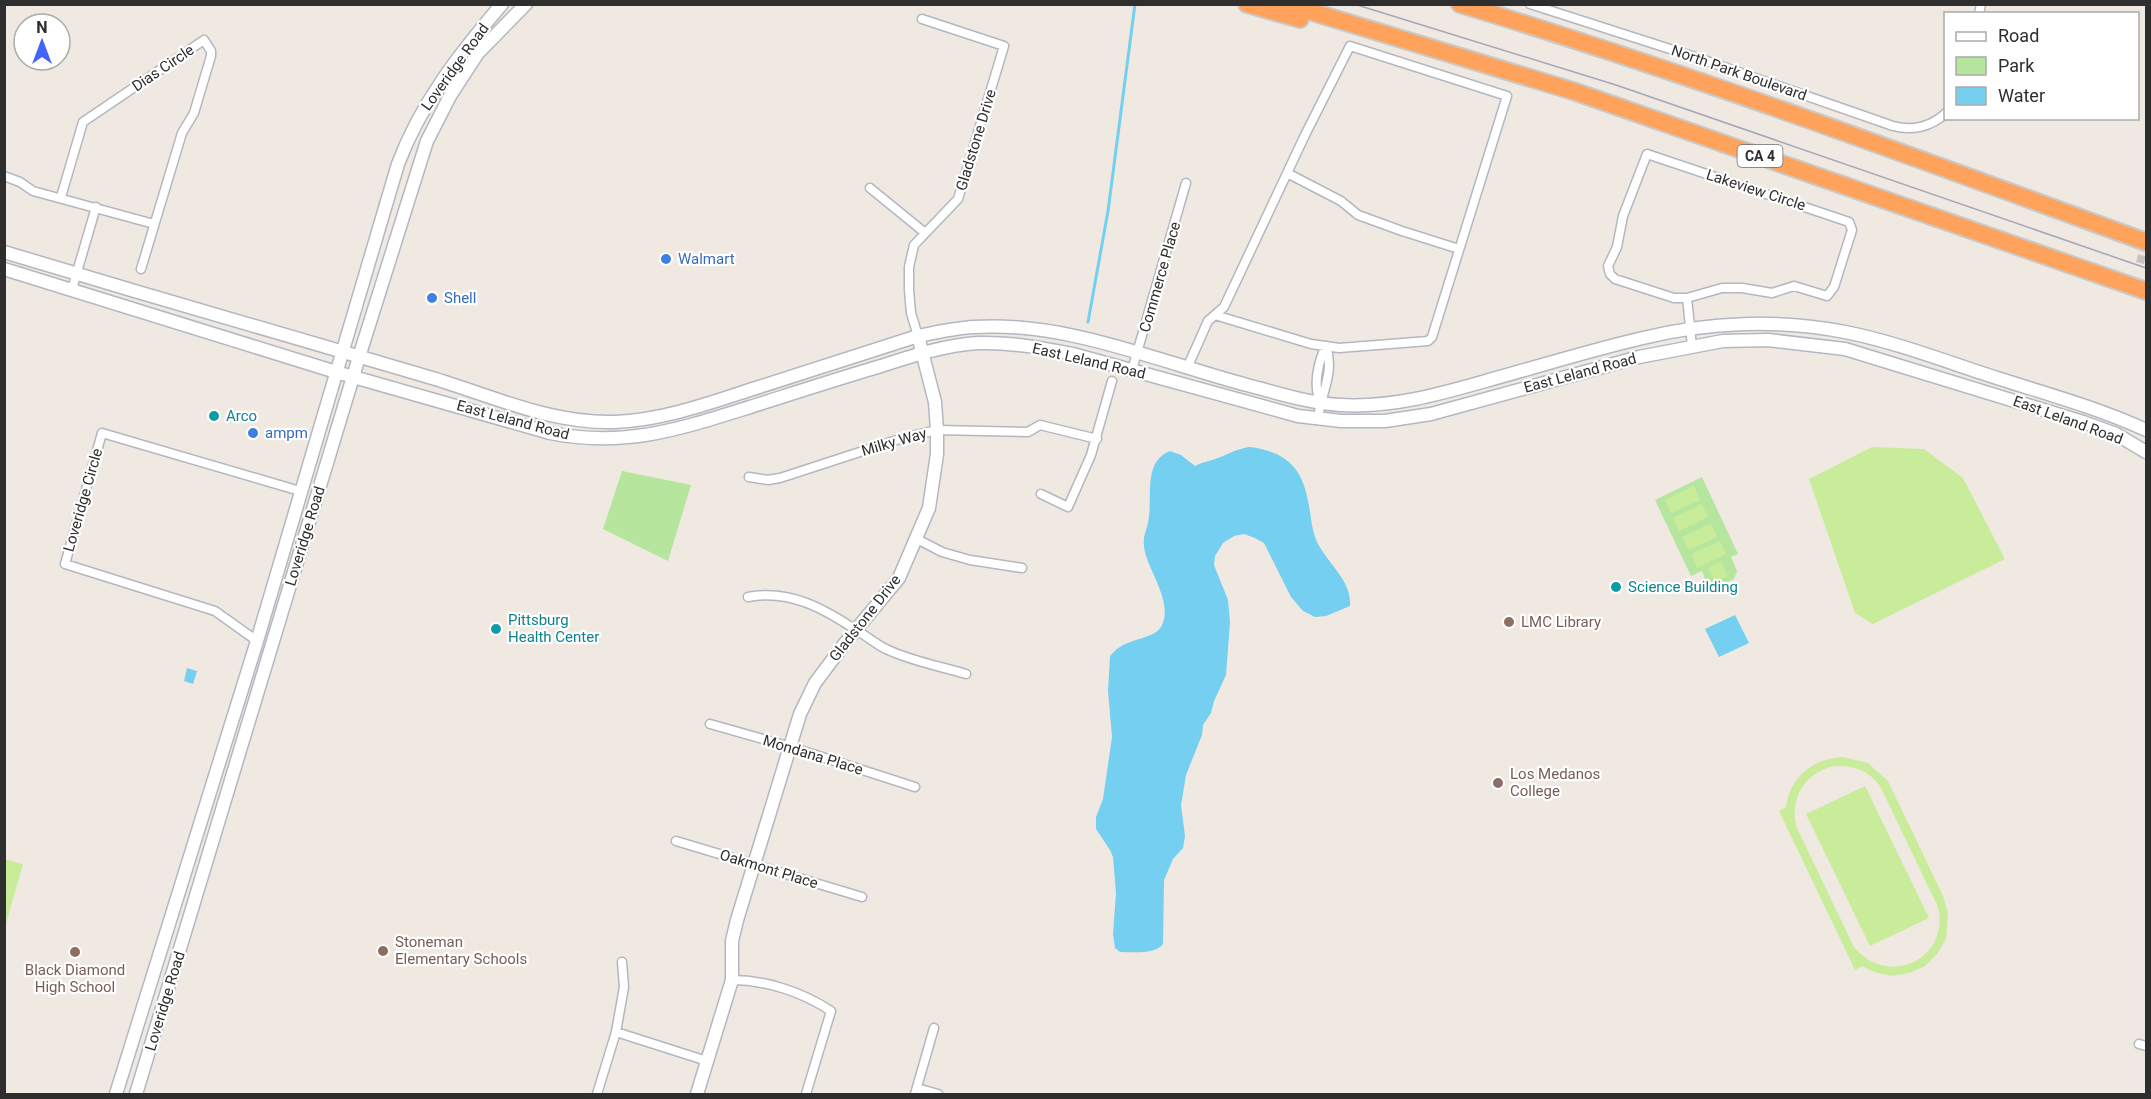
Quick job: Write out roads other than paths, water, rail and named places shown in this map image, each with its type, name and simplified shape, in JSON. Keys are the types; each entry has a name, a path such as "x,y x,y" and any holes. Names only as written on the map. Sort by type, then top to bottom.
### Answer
{"highway":[{"path":"1247,4 1341,30 1372,30"},
{"name":"CA 4","path":"1286,4 1573,91 2146,291"},
{"path":"1460,4 1586,42 1923,160 2146,242"}],"main road":[{"name":"Loveridge Road","path":"116,1095 257,641 341,352 409,135 433,93 468,44 502,4"},
{"name":"Loveridge Road","path":"136,1095 359,357 427,141 450,96 478,53 526,4"},
{"name":"East Leland Road","path":"4,252 459,386 542,414 588,421 642,420 699,407 918,336 948,329 1006,327 1060,334 1138,353 1305,401 1340,405 1384,405 1424,398 1643,338 1690,328 1777,324 1817,327 1880,340 2098,410 2146,430"},
{"name":"East Leland Road","path":"4,269 336,372 550,433 579,437 610,439 672,431 922,354 979,343 1041,347 1298,416 1341,421 1385,421 1431,414 1640,357 1692,346 1723,341 1768,340 1845,349 2024,403 2116,434 2145,448"},
{"name":"Gladstone Drive","path":"697,1095 732,980 732,942 753,865 800,714 815,683 899,578 929,508 937,454 937,430 934,402 918,336"},
{"path":"2024,403 2030,388"},
{"path":"220,756 235,767"}],"street":[{"name":"North Park Boulevard","path":"1530,4 1698,58 1904,129 1930,124 1944,114"},
{"name":"Gladstone Drive","path":"918,336 911,313 909,267 914,245 958,199 1004,46 922,19"},
{"name":"Dias Circle","path":"61,197 83,122 204,40 211,51 211,56 194,113 182,133 141,268"},
{"path":"1187,368 1208,321 1224,307 1350,46 1507,96 1432,337 1428,341 1339,348 1311,344 1215,315"},
{"name":"Lakeview Circle","path":"1647,154 1850,222 1852,230 1848,244 1834,287 1827,296 1794,286 1772,293 1742,288 1722,288 1687,298 1674,298 1615,279 1610,274 1608,266 1617,246 1623,216 1647,154"},
{"path":"1287,173 1341,201 1358,215 1459,249"},
{"path":"4,176 20,182 33,191 154,224"},
{"name":"Commerce Place","path":"1132,370 1186,183"},
{"path":"870,188 924,232"},
{"path":"72,289 96,207"},
{"path":"1687,298 1692,346"},
{"path":"1318,418 1330,359 1326,346"},
{"path":"1041,494 1068,507 1097,439 1112,381"},
{"name":"Milky Way","path":"749,477 768,480 780,478 894,441 937,430 1028,432 1040,424 1097,439"},
{"name":"Loveridge Circle","path":"257,641 215,611 65,564 102,433 300,491"},
{"path":"917,539 942,552 970,560 1022,568"},
{"path":"748,597 764,594 781,595 799,600 830,612 885,649 966,674"},
{"name":"Mondana Place","path":"710,724 915,787"},
{"name":"Oakmont Place","path":"676,841 862,897"},
{"path":"597,1095 616,1032 624,987 622,962"},
{"path":"732,980 751,980 801,994 831,1011 806,1095"},
{"path":"934,1028 916,1091 938,1095"},
{"path":"616,1032 706,1061"}],"water":[{"path":"1249,447 1272,452 1289,462 1296,470 1305,489 1315,537 1347,587 1350,606 1326,616 1315,617 1303,611 1291,597 1264,543 1244,534 1234,536 1223,543 1215,556 1214,565 1228,600 1230,622 1226,675 1211,713 1203,725 1202,735 1186,775 1181,805 1185,836 1183,848 1173,859 1164,880 1163,944 1155,950 1120,952 1115,948 1113,934 1116,893 1113,857 1096,829 1096,817 1103,799 1112,737 1108,691 1110,656 1125,644 1158,631 1164,618 1163,599 1144,546 1153,470 1156,462 1170,451 1181,455 1195,466"},
{"path":"1735,615 1749,643 1719,657 1705,629"},
{"path":"187,668 197,671 193,684 184,681"}],"waterway":[{"path":"1088,322 1108,211 1135,4"}],"tunnel":[{"path":"2140,263 2146,239"}],"tram line":[{"path":"1354,4 1616,85 2146,268"}],"place":[{"name":"Walmart","path":"666,259"},
{"name":"Shell","path":"432,298"},
{"name":"Arco","path":"214,416"},
{"name":"ampm","path":"253,433"},
{"name":"Science Building","path":"1616,587"},
{"name":"LMC Library","path":"1509,622"},
{"name":"Pittsburg Health Center","path":"496,629"},
{"name":"Los Medanos College","path":"1498,783"},
{"name":"Stoneman Elementary Schools","path":"383,951"},
{"name":"Black Diamond High School","path":"75,952"}]}
